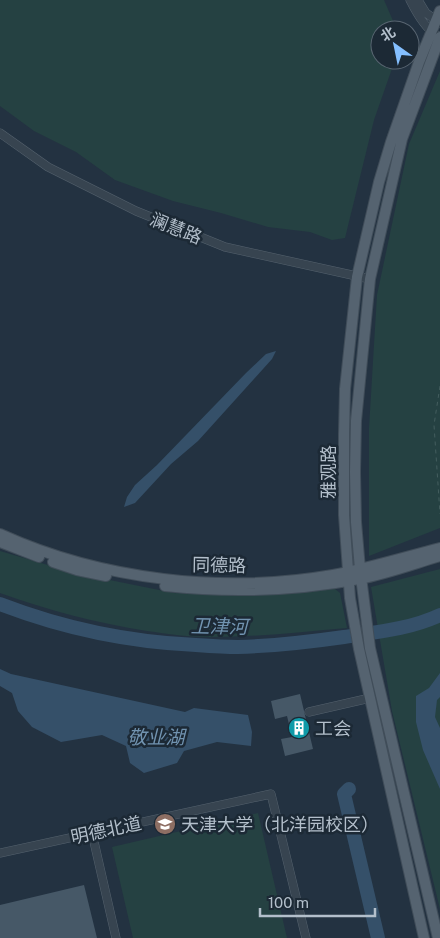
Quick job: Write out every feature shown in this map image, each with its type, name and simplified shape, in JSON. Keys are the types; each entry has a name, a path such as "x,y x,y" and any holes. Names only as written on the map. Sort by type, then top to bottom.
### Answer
{"main road":[{"name":"雅观路","path":"438,938 370,648 356,522 356,421 370,279 402,139 437,35 439,18"},
{"name":"雅观路","path":"424,938 359,650 350,598 344,515 345,389 357,277 379,182 391,142 437,35"},
{"name":"同德路","path":"0,534 41,551 78,562 134,575 167,579 212,582 266,582 349,576"},
{"name":"同德路","path":"0,542 77,570 165,586 225,590 273,589 361,574 440,556"},
{"name":"同德路","path":"361,574 440,548"}],"street":[{"path":"410,0 422,21 437,35"},
{"path":"418,0 426,13 439,18"},
{"name":"澜慧路","path":"0,133 48,167 145,215 225,247 370,279"},
{"path":"309,712 370,698"},
{"name":"明德北道","path":"0,853 271,794 306,938"},
{"path":"92,833 116,938"}],"path":[{"path":"440,386 434,425 440,514"}],"green space":[{"path":"0,0 384,0 393,20 370,20 370,70 392,70 374,120 345,238 332,240 310,232 268,227 173,201 115,180 76,152 34,131 0,106"},
{"path":"440,71 440,528 369,556 369,428 377,295 409,144"},
{"path":"0,551 75,573 174,593 254,595 335,589 340,593 347,628 262,635 203,637 163,633 109,624 36,605 0,593"},
{"path":"440,569 440,909 392,711 371,587"},
{"path":"258,813 287,938 133,938 112,847"}],"water":[{"path":"276,351 272,359 198,441 171,464 135,503 124,507 127,497 135,485 157,465 246,373 266,354"},
{"name":"敬业湖","path":"0,669 11,674 185,712 194,708 248,715 252,732 251,746 217,742 184,751 177,763 144,773 130,763 126,746 102,735 61,742 32,727 18,711 12,693 0,686"},
{"path":"440,673 440,697 437,700 435,717 440,728 440,789 423,750 416,722 416,696 429,688"}],"building":[{"name":"工会","path":"300,694 313,749 285,756 281,739 292,737 287,716 275,719 271,701"},
{"path":"84,885 97,938 0,938 0,905"}],"waterway":[{"name":"卫津河","path":"0,604 48,621 96,633 145,641 228,647 291,644 331,639 405,627 440,615"},
{"path":"349,789 344,794 378,938"}],"place":[{"name":"工会","path":"299,728"},
{"name":"天津大学（北洋园校区）","path":"165,824"}]}
